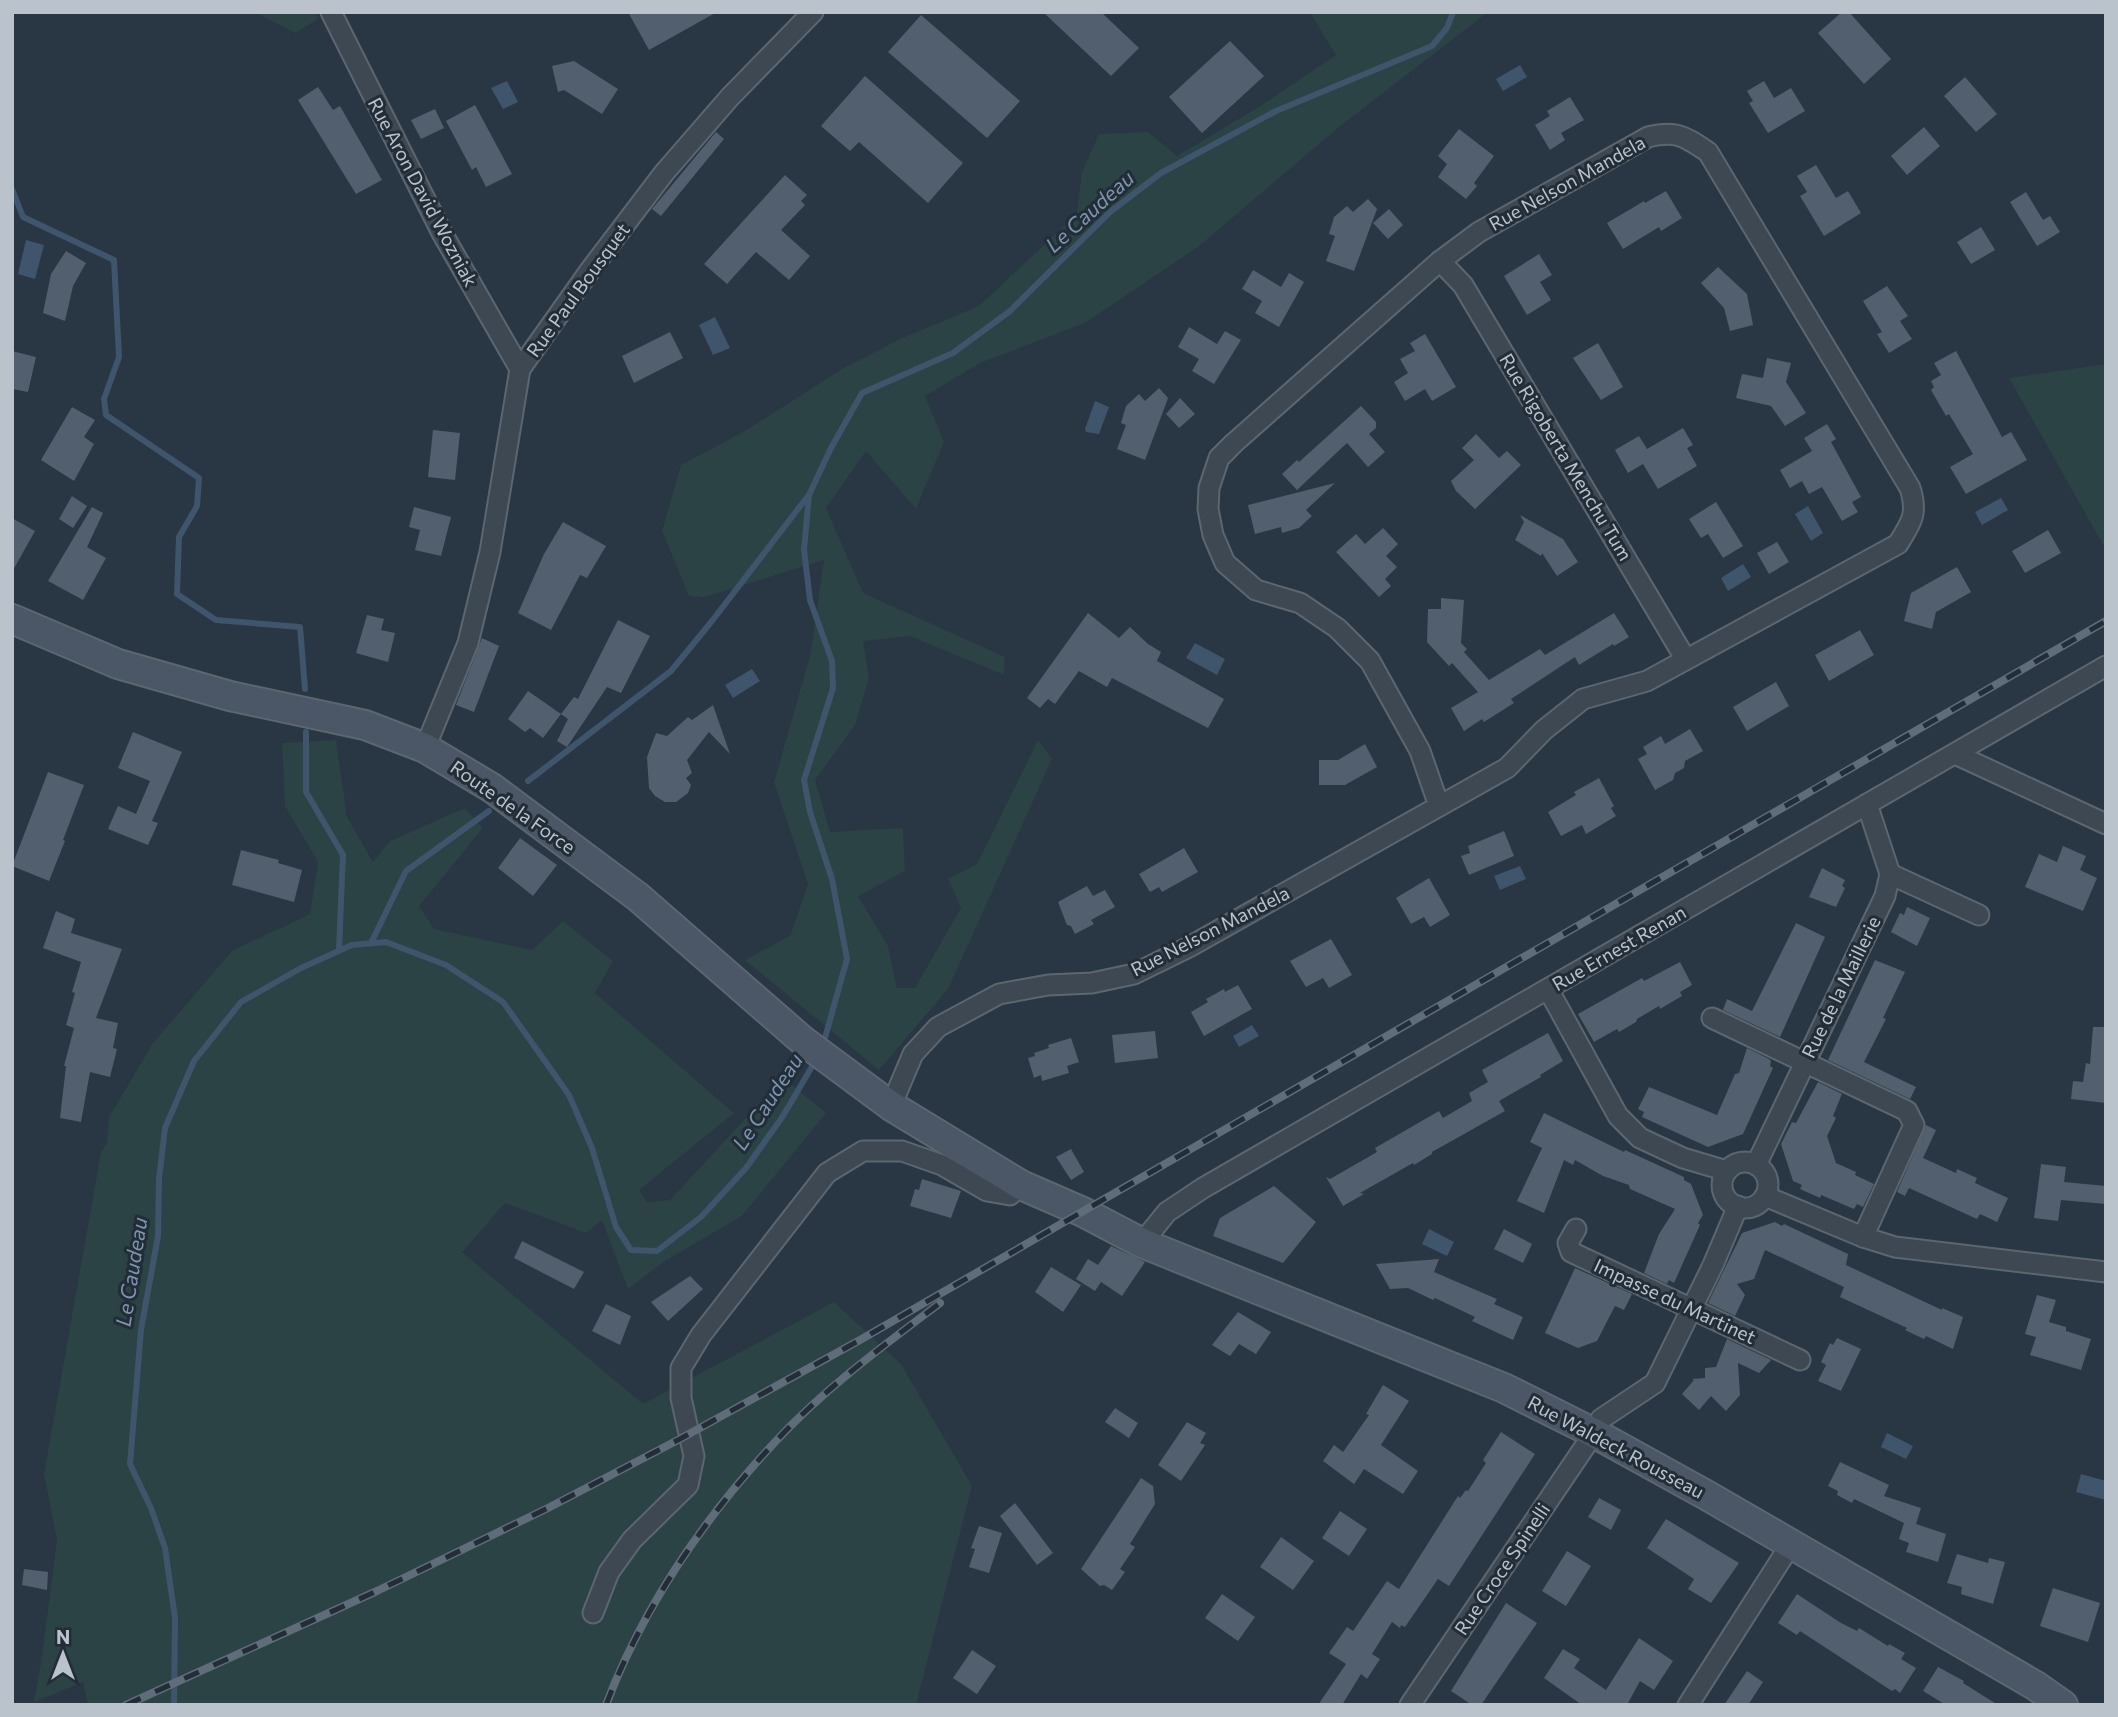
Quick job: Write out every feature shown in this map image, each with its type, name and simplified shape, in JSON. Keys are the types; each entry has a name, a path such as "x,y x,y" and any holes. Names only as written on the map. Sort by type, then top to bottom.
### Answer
{"street":[{"name":"Rue Aron David Wozniak","path":"331,12 442,233 520,369"},
{"name":"Rue Paul Bousquet","path":"425,748 468,643 490,552 520,369 664,173 730,97 813,12"},
{"name":"Rue Nelson Mandela","path":"891,1106 913,1054 938,1027 999,994 1048,985 1092,984 1135,974 1252,912 1507,768 1544,730 1583,699 1647,681 1898,544 1913,521 1914,502 1910,488 1708,152 1690,140 1668,132 1648,137 1479,232 1440,261 1219,458 1209,488 1208,509 1213,535 1225,563 1256,590 1300,603 1337,628 1370,662 1420,751 1439,806"},
{"name":"Rue Rigoberta Menchu Tum","path":"1440,261 1463,285 1685,658"},
{"name":"Route de la Force","path":"12,619 118,664 230,696 365,725 425,748 492,788 638,897 802,1040 837,1067 891,1106 1021,1185"},
{"name":"Rue Ernest Renan","path":"1142,1242 1167,1212 1203,1188 2106,666"},
{"path":"1955,754 2106,824"},
{"path":"1867,804 1890,874 1979,915"},
{"name":"Rue de la Maillerie","path":"1756,1165 1885,896 1890,874"},
{"path":"1548,989 1618,1116 1640,1138 1683,1158 1727,1171"},
{"path":"1712,1018 1907,1111 1914,1125 1864,1237"},
{"path":"593,1613 609,1572 632,1540 688,1485 694,1457 681,1398 681,1368 701,1335 827,1173 863,1151 902,1151 942,1165 987,1191 1010,1195 1021,1185"},
{"path":"1737,1164 1756,1165 1766,1175 1768,1182 1765,1196 1754,1206 1738,1206 1732,1203 1724,1192 1723,1178 1727,1171 1737,1164"},
{"name":"Rue Waldeck Rousseau","path":"1021,1185 1142,1242 1504,1388 1594,1433 1709,1496 2036,1686 2063,1705"},
{"path":"1765,1196 1895,1247 2106,1272"},
{"path":"1594,1433 1601,1419 1655,1383 1738,1206"},
{"name":"Impasse du Martinet","path":"1576,1229 1568,1243 1571,1252 1800,1360"},
{"name":"Rue Croce Spinelli","path":"1410,1705 1594,1433"},
{"path":"1688,1705 1791,1544"}],"green space":[{"path":"255,12 315,12 318,19 295,33"},
{"path":"1314,12 1488,12 1339,127 1198,247 1085,323 980,363 925,396 944,442 916,509 866,451 826,508 863,593 1005,657 1004,675 910,636 863,641 869,678 855,725 815,780 830,832 903,828 905,871 858,896 888,946 897,988 915,988 961,908 948,879 977,864 1038,740 1052,759 948,989 879,1070 745,960 790,936 808,884 774,782 810,656 824,560 705,597 689,596 662,531 681,465 745,431 842,369 900,339 979,306 1077,214 1082,172 1099,134 1148,132 1177,156 1262,105 1336,55 1312,16"},
{"path":"2106,364 2106,550 2009,378"},
{"path":"336,740 347,817 373,862 390,841 465,808 483,828 419,906 434,929 532,950 563,921 613,961 595,993 734,1113 639,1190 647,1202 670,1200 783,1078 826,1113 742,1216 665,1261 628,1289 602,1220 586,1233 505,1203 462,1252 643,1404 834,1302 901,1364 972,1486 916,1705 88,1705 83,1682 34,1702 57,1540 44,1474 101,1152 107,1143 109,1117 153,1043 232,951 310,914 318,862 285,806 282,743"}],"water":[{"path":"1520,65 1527,77 1503,91 1496,79"},
{"path":"507,81 518,102 503,109 491,88"},
{"path":"26,240 44,245 35,279 18,274"},
{"path":"715,317 730,348 713,355 699,325"},
{"path":"1095,401 1109,407 1099,434 1086,432 1085,429"},
{"path":"2001,498 2008,510 1982,525 1975,512"},
{"path":"1808,506 1823,533 1811,541 1795,514"},
{"path":"1743,564 1751,577 1728,591 1721,578"},
{"path":"1195,643 1225,659 1217,675 1186,658"},
{"path":"752,669 760,681 733,698 725,685"},
{"path":"1520,866 1526,879 1500,890 1494,876"},
{"path":"1252,1025 1259,1036 1239,1047 1233,1036"},
{"path":"1429,1229 1454,1242 1447,1256 1422,1244"},
{"path":"1887,1433 1913,1446 1906,1459 1881,1447"},
{"path":"2081,1474 2106,1481 2106,1500 2076,1492"}],"building":[{"path":"628,12 717,12 649,50"},
{"path":"1043,12 1101,12 1139,48 1111,76"},
{"path":"1842,12 1849,12 1891,59 1864,84 1818,33"},
{"path":"921,15 1020,101 987,138 888,52"},
{"path":"1230,41 1264,76 1202,133 1169,97"},
{"path":"574,61 618,89 602,114 564,90 558,92 552,66"},
{"path":"865,76 963,163 928,203 859,142 850,151 821,126"},
{"path":"1965,77 1997,114 1976,132 1944,96"},
{"path":"1764,81 1774,98 1791,88 1805,111 1768,133 1749,103 1753,101 1747,91"},
{"path":"318,87 333,110 340,106 382,180 356,194 298,100"},
{"path":"1570,97 1584,120 1561,133 1565,140 1550,150 1535,125 1550,116 1547,111"},
{"path":"475,105 512,174 486,187 476,167 472,170 446,121"},
{"path":"435,109 444,128 421,139 411,120"},
{"path":"1924,127 1940,146 1907,175 1891,156"},
{"path":"1459,129 1494,156 1474,183 1477,186 1466,199 1438,177 1447,164 1438,156"},
{"path":"716,132 724,139 661,216 652,209"},
{"path":"1816,165 1836,198 1848,191 1861,213 1824,236 1800,196 1807,192 1797,176"},
{"path":"785,175 807,195 801,201 805,205 781,230 810,256 789,280 756,252 727,284 704,264"},
{"path":"1666,191 1682,218 1661,231 1659,227 1623,249 1607,223"},
{"path":"2026,192 2043,220 2050,216 2060,232 2037,246 2010,202"},
{"path":"1368,199 1377,209 1354,271 1326,261 1335,236 1329,234 1334,217 1347,206 1353,212"},
{"path":"1389,209 1403,225 1388,239 1373,223"},
{"path":"1981,227 1995,250 1971,264 1957,242"},
{"path":"66,251 86,263 73,286 65,321 43,313 51,274"},
{"path":"1539,254 1552,275 1540,282 1551,300 1527,315 1504,276"},
{"path":"1718,267 1747,294 1753,325 1730,331 1724,308 1701,283"},
{"path":"1253,270 1281,287 1289,273 1304,282 1279,327 1255,313 1262,301 1242,289"},
{"path":"1887,286 1908,316 1900,321 1912,339 1889,353 1877,334 1882,332 1863,301"},
{"path":"1189,327 1217,344 1225,331 1241,340 1214,384 1192,371 1199,359 1178,347"},
{"path":"670,332 683,358 634,383 622,356"},
{"path":"1425,334 1456,387 1432,401 1425,389 1405,401 1394,382 1408,373 1400,359 1415,351 1410,343"},
{"path":"1598,343 1623,387 1601,400 1573,358"},
{"path":"12,351 36,357 28,392 12,389"},
{"path":"1956,351 2002,437 2011,432 2027,460 1966,494 1950,467 1973,454 1931,390 1934,387 1931,381 1941,375 1934,363"},
{"path":"1767,358 1791,363 1786,382 1806,413 1785,426 1771,406 1736,398 1742,374 1763,378"},
{"path":"1159,388 1168,398 1145,460 1117,449 1126,425 1121,423 1126,406 1139,394 1145,401"},
{"path":"1180,398 1195,414 1179,428 1166,414"},
{"path":"1361,406 1376,422 1376,428 1369,434 1385,452 1368,467 1347,443 1297,490 1282,474"},
{"path":"72,407 95,420 84,437 94,444 74,481 41,460"},
{"path":"1827,424 1836,439 1831,442 1861,497 1852,502 1858,512 1842,521 1822,487 1809,494 1802,481 1790,488 1780,470 1812,451 1804,438"},
{"path":"1683,428 1693,445 1687,448 1697,466 1658,489 1643,464 1628,473 1615,450 1639,436 1647,449"},
{"path":"433,430 460,433 455,480 428,477"},
{"path":"1476,434 1499,458 1507,451 1521,465 1475,509 1456,491 1451,481 1474,460 1462,448"},
{"path":"1335,483 1306,510 1312,516 1299,528 1282,533 1281,527 1255,534 1248,505"},
{"path":"72,496 87,506 73,528 59,519"},
{"path":"1716,502 1743,546 1723,558 1708,534 1701,538 1689,519"},
{"path":"92,507 103,513 87,547 106,558 83,600 48,581"},
{"path":"414,507 451,517 441,556 415,550 420,530 409,527"},
{"path":"1520,515 1563,539 1578,562 1557,576 1542,553 1541,556 1515,540 1524,522"},
{"path":"12,518 35,531 12,572"},
{"path":"563,522 606,546 587,578 580,575 551,630 518,613 544,554"},
{"path":"1383,528 1398,544 1386,556 1397,567 1385,579 1391,586 1379,597 1336,552 1356,534 1365,544"},
{"path":"2048,530 2061,553 2025,573 2012,551"},
{"path":"1777,542 1789,562 1769,574 1757,553"},
{"path":"1957,567 1971,592 1936,612 1932,629 1904,621 1911,593"},
{"path":"1441,598 1464,600 1461,643 1467,649 1464,652 1489,680 1540,649 1545,655 1614,613 1629,637 1579,665 1575,657 1511,699 1514,703 1464,731 1451,708 1478,692 1452,663 1449,666 1427,642 1428,609 1441,609"},
{"path":"1088,613 1119,638 1130,627 1161,652 1157,661 1224,699 1208,728 1112,678 1107,687 1079,671 1055,704 1048,699 1040,708 1027,698"},
{"path":"367,615 384,619 381,630 395,633 388,662 356,653"},
{"path":"618,620 650,636 621,693 607,687 567,747 557,741 568,719 561,714 574,697 578,699"},
{"path":"1860,630 1874,655 1829,681 1815,655"},
{"path":"482,638 499,646 474,712 456,705"},
{"path":"1776,682 1789,706 1747,731 1733,707"},
{"path":"528,691 561,714 543,738 530,728 525,732 508,719"},
{"path":"713,705 730,754 709,732 687,760 692,773 686,778 691,785 688,793 676,802 665,802 649,788 647,757 656,733 667,736 688,717 692,720"},
{"path":"1690,729 1703,751 1685,761 1684,768 1675,773 1673,780 1655,790 1638,759 1647,754 1643,747 1661,736 1665,744"},
{"path":"133,732 182,752 152,821 158,823 148,845 108,829 118,806 136,814 150,781 118,768"},
{"path":"1365,744 1377,767 1345,785 1319,785 1319,760 1338,760"},
{"path":"48,772 84,785 49,881 12,866"},
{"path":"1599,778 1614,806 1611,808 1616,816 1586,834 1582,825 1561,836 1548,812 1576,795 1574,792"},
{"path":"1504,831 1514,856 1469,875 1461,856 1470,853 1468,846"},
{"path":"520,838 557,865 533,896 498,868"},
{"path":"2063,846 2086,856 2080,870 2097,878 2083,911 2025,887 2039,854 2057,862"},
{"path":"1184,848 1198,872 1162,892 1159,887 1150,892 1139,874"},
{"path":"241,850 279,860 278,863 302,870 294,902 232,885"},
{"path":"1822,868 1845,880 1842,886 1845,888 1836,907 1809,897"},
{"path":"1429,878 1450,915 1430,927 1424,917 1411,924 1396,898"},
{"path":"1087,886 1093,896 1105,890 1115,907 1091,920 1094,924 1075,934 1071,926 1067,925 1058,902"},
{"path":"1907,907 1930,918 1917,946 1891,932 1900,913 1904,915"},
{"path":"56,911 75,919 71,933 122,949 96,1018 118,1023 113,1048 117,1049 110,1077 90,1072 81,1122 60,1118 64,1066 74,1028 66,1025 81,962 43,948"},
{"path":"1796,923 1825,937 1780,1037 1723,1010 1727,999 1752,1011"},
{"path":"1331,939 1352,975 1329,988 1323,978 1306,987 1290,961"},
{"path":"1875,960 1905,972 1883,1018 1886,1019 1864,1062 1916,1087 1910,1099 1828,1060"},
{"path":"1680,962 1692,985 1680,992 1682,996 1660,1009 1659,1006 1619,1032 1617,1029 1594,1042 1578,1014 1642,978 1644,981"},
{"path":"1238,985 1252,1009 1204,1036 1191,1012 1208,1002 1206,999"},
{"path":"2093,1027 2106,1027 2106,1103 2071,1099 2073,1081 2083,1082 2086,1063 2090,1064"},
{"path":"1155,1031 1158,1058 1115,1063 1112,1035"},
{"path":"1548,1033 1563,1061 1499,1101 1505,1111 1414,1165 1413,1163 1360,1193 1364,1194 1343,1206 1326,1177 1330,1179 1377,1152 1375,1148 1439,1111 1443,1118 1472,1101 1469,1093 1488,1082 1482,1070"},
{"path":"1071,1038 1079,1062 1067,1066 1069,1073 1042,1081 1041,1075 1034,1078 1028,1058 1049,1048 1048,1045"},
{"path":"1747,1048 1769,1059 1773,1068 1743,1134 1708,1147 1642,1117 1644,1112 1638,1109 1649,1087 1717,1115 1735,1074 1739,1073"},
{"path":"1818,1082 1842,1094 1833,1116 1836,1118 1827,1136 1836,1163 1874,1184 1863,1207 1857,1204 1854,1209 1821,1195 1820,1198 1800,1189 1802,1185 1793,1181 1781,1144 1792,1122 1796,1123"},
{"path":"1544,1113 1624,1152 1625,1150 1684,1177 1684,1180 1691,1184 1703,1215 1674,1283 1669,1280 1667,1284 1644,1273 1659,1234 1675,1209 1575,1160 1573,1165 1564,1160 1544,1213 1517,1201 1542,1148 1530,1142"},
{"path":"1926,1125 1936,1130 1923,1158 1956,1173 1957,1169 1977,1178 1975,1183 2008,1198 1997,1222 1980,1214 1977,1219 1909,1188 1905,1196 1897,1192"},
{"path":"1071,1149 1084,1172 1071,1180 1056,1157"},
{"path":"2041,1164 2066,1167 2064,1182 2106,1186 2106,1204 2061,1200 2058,1221 2034,1218"},
{"path":"922,1179 961,1191 951,1218 910,1206 915,1189 919,1190"},
{"path":"1274,1186 1316,1222 1283,1263 1213,1236 1220,1218"},
{"path":"1775,1222 1848,1254 1846,1265 1942,1310 1963,1317 1953,1349 1926,1336 1924,1339 1905,1330 1907,1328 1840,1297 1844,1287 1765,1250 1754,1279 1737,1284 1745,1295 1735,1316 1708,1303 1742,1233"},
{"path":"1504,1229 1532,1244 1523,1263 1494,1249"},
{"path":"522,1241 584,1272 574,1289 514,1258"},
{"path":"1111,1246 1145,1262 1122,1296 1101,1282 1095,1291 1076,1279 1088,1259 1098,1265"},
{"path":"1439,1259 1434,1272 1497,1299 1494,1304 1523,1317 1513,1340 1472,1321 1475,1317 1435,1298 1433,1300 1408,1288 1390,1289 1376,1264"},
{"path":"1051,1267 1081,1285 1063,1312 1035,1292"},
{"path":"1575,1268 1632,1294 1624,1310 1615,1306 1597,1341 1578,1348 1545,1333"},
{"path":"690,1276 703,1289 668,1321 651,1302"},
{"path":"2037,1295 2056,1300 2049,1322 2091,1339 2081,1370 2030,1355 2036,1337 2025,1334"},
{"path":"606,1304 631,1316 620,1345 592,1331"},
{"path":"1238,1312 1271,1332 1256,1354 1239,1344 1230,1356 1212,1345"},
{"path":"1837,1338 1861,1349 1841,1391 1818,1381 1826,1365 1821,1362 1830,1343 1833,1345"},
{"path":"1727,1339 1771,1360 1759,1373 1738,1363 1740,1395 1726,1411 1711,1396 1699,1410 1682,1394 1694,1380 1692,1379 1705,1378 1705,1368 1716,1367"},
{"path":"1383,1385 1409,1401 1381,1445 1418,1471 1403,1494 1364,1469 1354,1484 1323,1461 1334,1445 1343,1452 1369,1415 1366,1414"},
{"path":"1115,1408 1138,1423 1129,1438 1105,1422"},
{"path":"1187,1422 1206,1433 1200,1443 1205,1445 1181,1481 1158,1465"},
{"path":"1501,1432 1535,1454 1449,1586 1438,1579 1405,1627 1401,1625 1400,1628 1392,1622 1372,1654 1380,1659 1367,1679 1361,1674 1342,1705 1318,1705 1346,1664 1329,1653 1347,1627 1353,1631 1387,1581 1399,1589 1458,1496 1460,1498 1468,1491"},
{"path":"1840,1462 1889,1485 1884,1496 1921,1508 1916,1524 1946,1534 1938,1562 1906,1552 1909,1543 1899,1539 1904,1523 1854,1499 1852,1503 1837,1495 1838,1491 1828,1486"},
{"path":"1141,1478 1153,1486 1155,1504 1130,1544 1135,1547 1120,1569 1125,1572 1112,1590 1104,1585 1100,1586 1081,1569"},
{"path":"1599,1498 1621,1510 1611,1530 1588,1517"},
{"path":"1015,1503 1053,1553 1037,1565 1000,1516"},
{"path":"1340,1511 1367,1529 1349,1556 1322,1538"},
{"path":"1666,1519 1739,1563 1711,1603 1688,1589 1694,1579 1647,1548"},
{"path":"979,1526 1002,1533 989,1573 969,1567 975,1549 971,1548"},
{"path":"1281,1537 1314,1561 1293,1590 1260,1567"},
{"path":"1567,1551 1591,1566 1566,1606 1542,1591"},
{"path":"1957,1554 1988,1563 1989,1558 2005,1562 1993,1604 1961,1594 1962,1587 1947,1583"},
{"path":"24,1569 48,1572 47,1590 22,1585"},
{"path":"2053,1588 2100,1603 2088,1642 2040,1626"},
{"path":"1222,1594 1255,1617 1238,1641 1205,1618"},
{"path":"1797,1594 1841,1623 1857,1631 1859,1628 1905,1653 1901,1659 1916,1668 1900,1693 1895,1689 1892,1691 1800,1631 1797,1635 1778,1623"},
{"path":"1506,1603 1537,1623 1481,1705 1472,1705 1451,1691"},
{"path":"1639,1638 1673,1661 1654,1690 1640,1681 1627,1705 1582,1705 1544,1678 1563,1649 1580,1659 1574,1668 1606,1690"},
{"path":"972,1650 996,1666 977,1694 953,1678"},
{"path":"1938,1667 1998,1705 1946,1705 1923,1691"},
{"path":"1747,1671 1763,1682 1748,1705 1724,1705"}],"waterway":[{"name":"Le Caudeau","path":"823,1045 847,959 832,879 810,812 804,780 833,688 832,661 810,600 804,550 809,495 831,448 862,393 953,353 1010,311 1110,212 1161,173 1276,111 1432,46 1447,28 1453,12"},
{"path":"12,189 23,217 114,260 119,357 104,399 106,415 199,478 197,506 179,537 177,594 216,620 300,627 305,689"},
{"name":"Le Caudeau","path":"528,781 671,671 808,496"},
{"path":"306,732 306,792 343,855 339,950"},
{"name":"Le Caudeau","path":"371,943 406,871 489,811"},
{"name":"Le Caudeau","path":"174,1705 175,1618 165,1548 151,1508 130,1464 141,1330 158,1236 159,1179 165,1128 194,1061 241,1002 301,968 352,945 386,942 446,965 503,1002 569,1095 592,1148 616,1227 631,1250 657,1251 701,1217 746,1168 783,1116 817,1058"}],"railway":[{"path":"126,1705 377,1591 548,1508 678,1440 860,1340 2106,621"},
{"path":"606,1705 657,1598 701,1532 750,1470 794,1422 834,1386 940,1303"}]}
